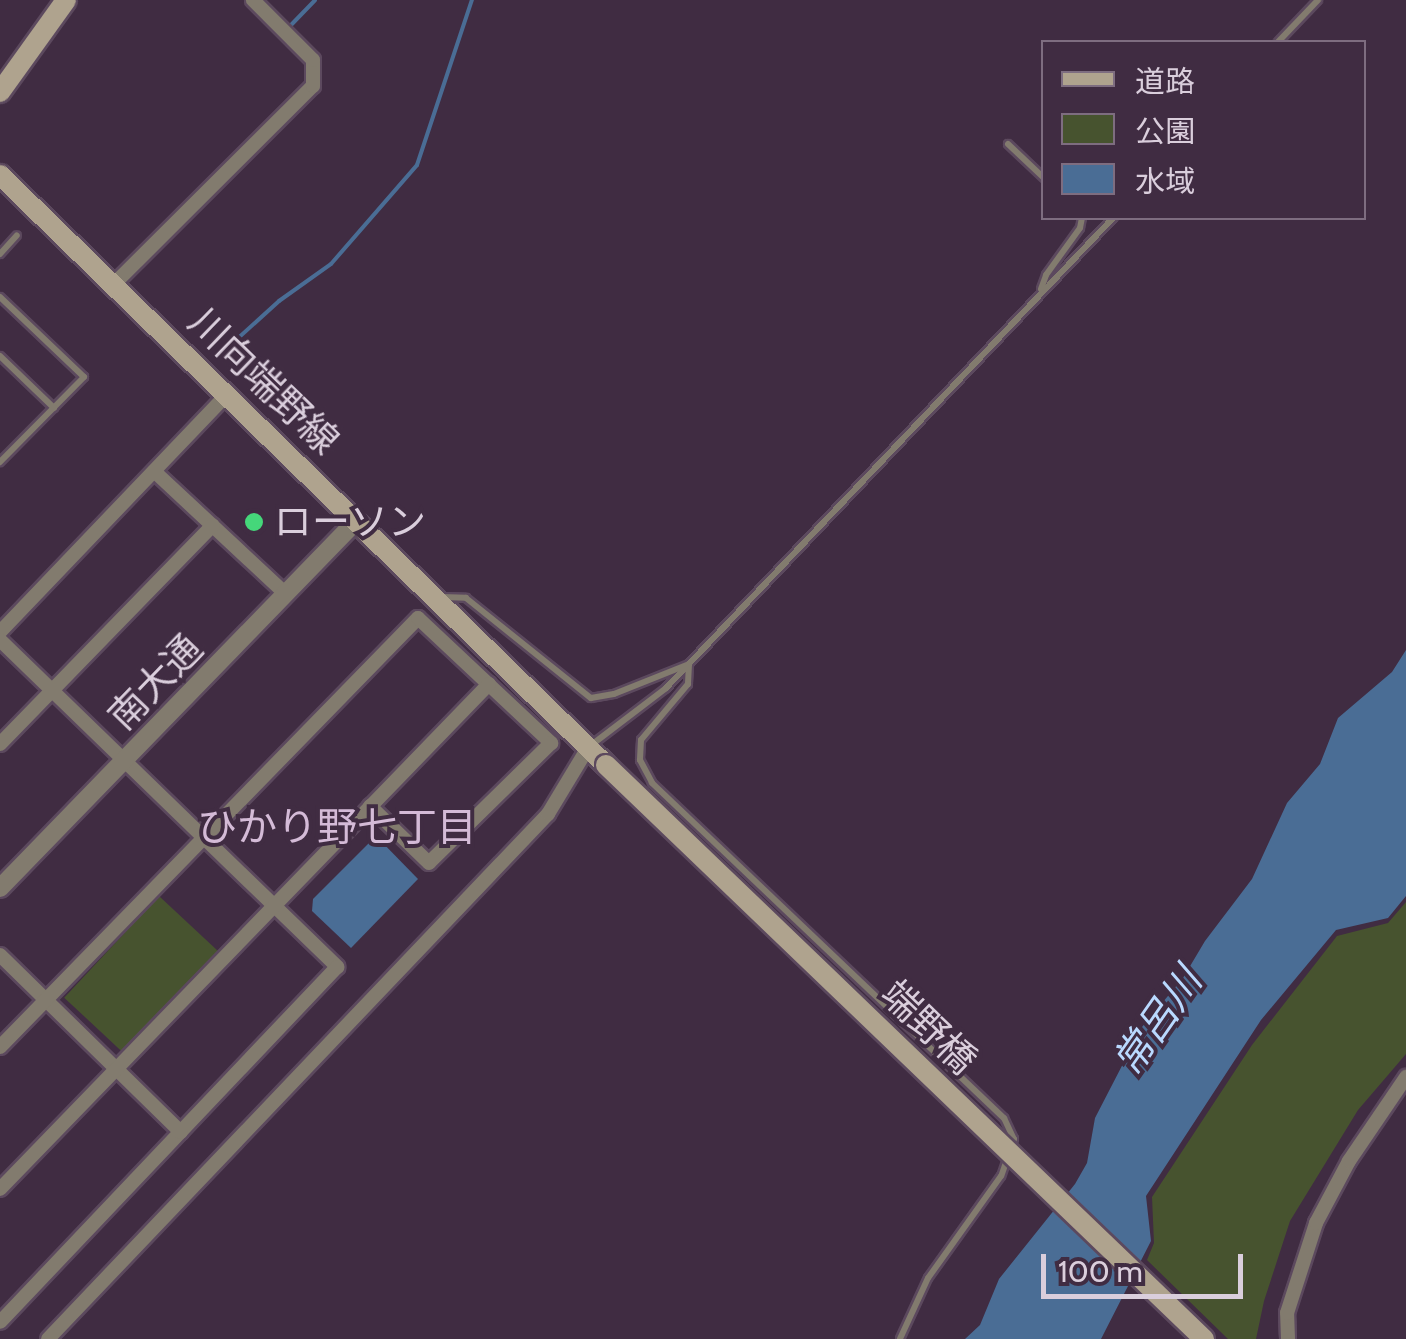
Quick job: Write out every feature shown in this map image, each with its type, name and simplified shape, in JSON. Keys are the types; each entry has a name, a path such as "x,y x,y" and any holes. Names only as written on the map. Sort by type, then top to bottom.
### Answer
{"main road":[{"path":"0,92 66,0"},
{"name":"川向端野線","path":"0,174 606,765"},
{"name":"端野橋","path":"606,765 1204,1339"}],"street":[{"path":"114,284 313,86 313,60 253,0"},
{"path":"0,632 228,394"},
{"path":"155,472 286,594"},
{"name":"南大通","path":"0,888 356,521"},
{"path":"0,744 212,525"},
{"path":"0,1048 418,618 551,743 430,863 370,806"},
{"path":"0,640 337,968 0,1322"},
{"path":"0,1189 488,684"},
{"path":"48,1339 548,814 589,746"},
{"path":"0,954 181,1132"},
{"path":"1288,1339 1288,1313 1316,1222 1348,1160 1406,1077"}],"lane":[{"path":"1280,40 1319,0"},
{"path":"1008,144 1041,175"},
{"path":"1039,295 1046,275 1080,228 1082,220"},
{"path":"589,746 666,688 1111,220"},
{"path":"0,254 18,235"},
{"path":"0,298 84,377 0,462"},
{"path":"0,356 54,408"},
{"path":"435,597 466,598 591,698 614,694 689,664"},
{"path":"689,664 688,684 641,740 640,760 652,783 1004,1118 1014,1139 1001,1176 928,1278 900,1339"}],"green space":[{"path":"159,896 218,951 123,1053 64,998"},
{"path":"1406,902 1406,1054 1358,1110 1290,1221 1256,1339 1228,1339 1147,1260 1154,1243 1152,1197 1252,1045 1337,936 1388,923"}],"water":[{"name":"常呂川","path":"1406,650 1406,896 1388,918 1336,930 1261,1020 1146,1196 1151,1241 1101,1339 965,1339 980,1325 999,1279 1075,1184 1087,1163 1095,1118 1142,1027 1183,978 1205,941 1252,879 1287,803 1320,764 1338,718 1392,672"},
{"path":"376,836 418,879 351,948 312,911 313,899"}],"waterway":[{"path":"292,24 315,0"},
{"path":"225,350 279,301 331,264 417,165 472,0"}],"place":[{"name":"ローソン","path":"254,522"}],"district":[{"name":"ひかり野七丁目","path":"337,827"}]}
